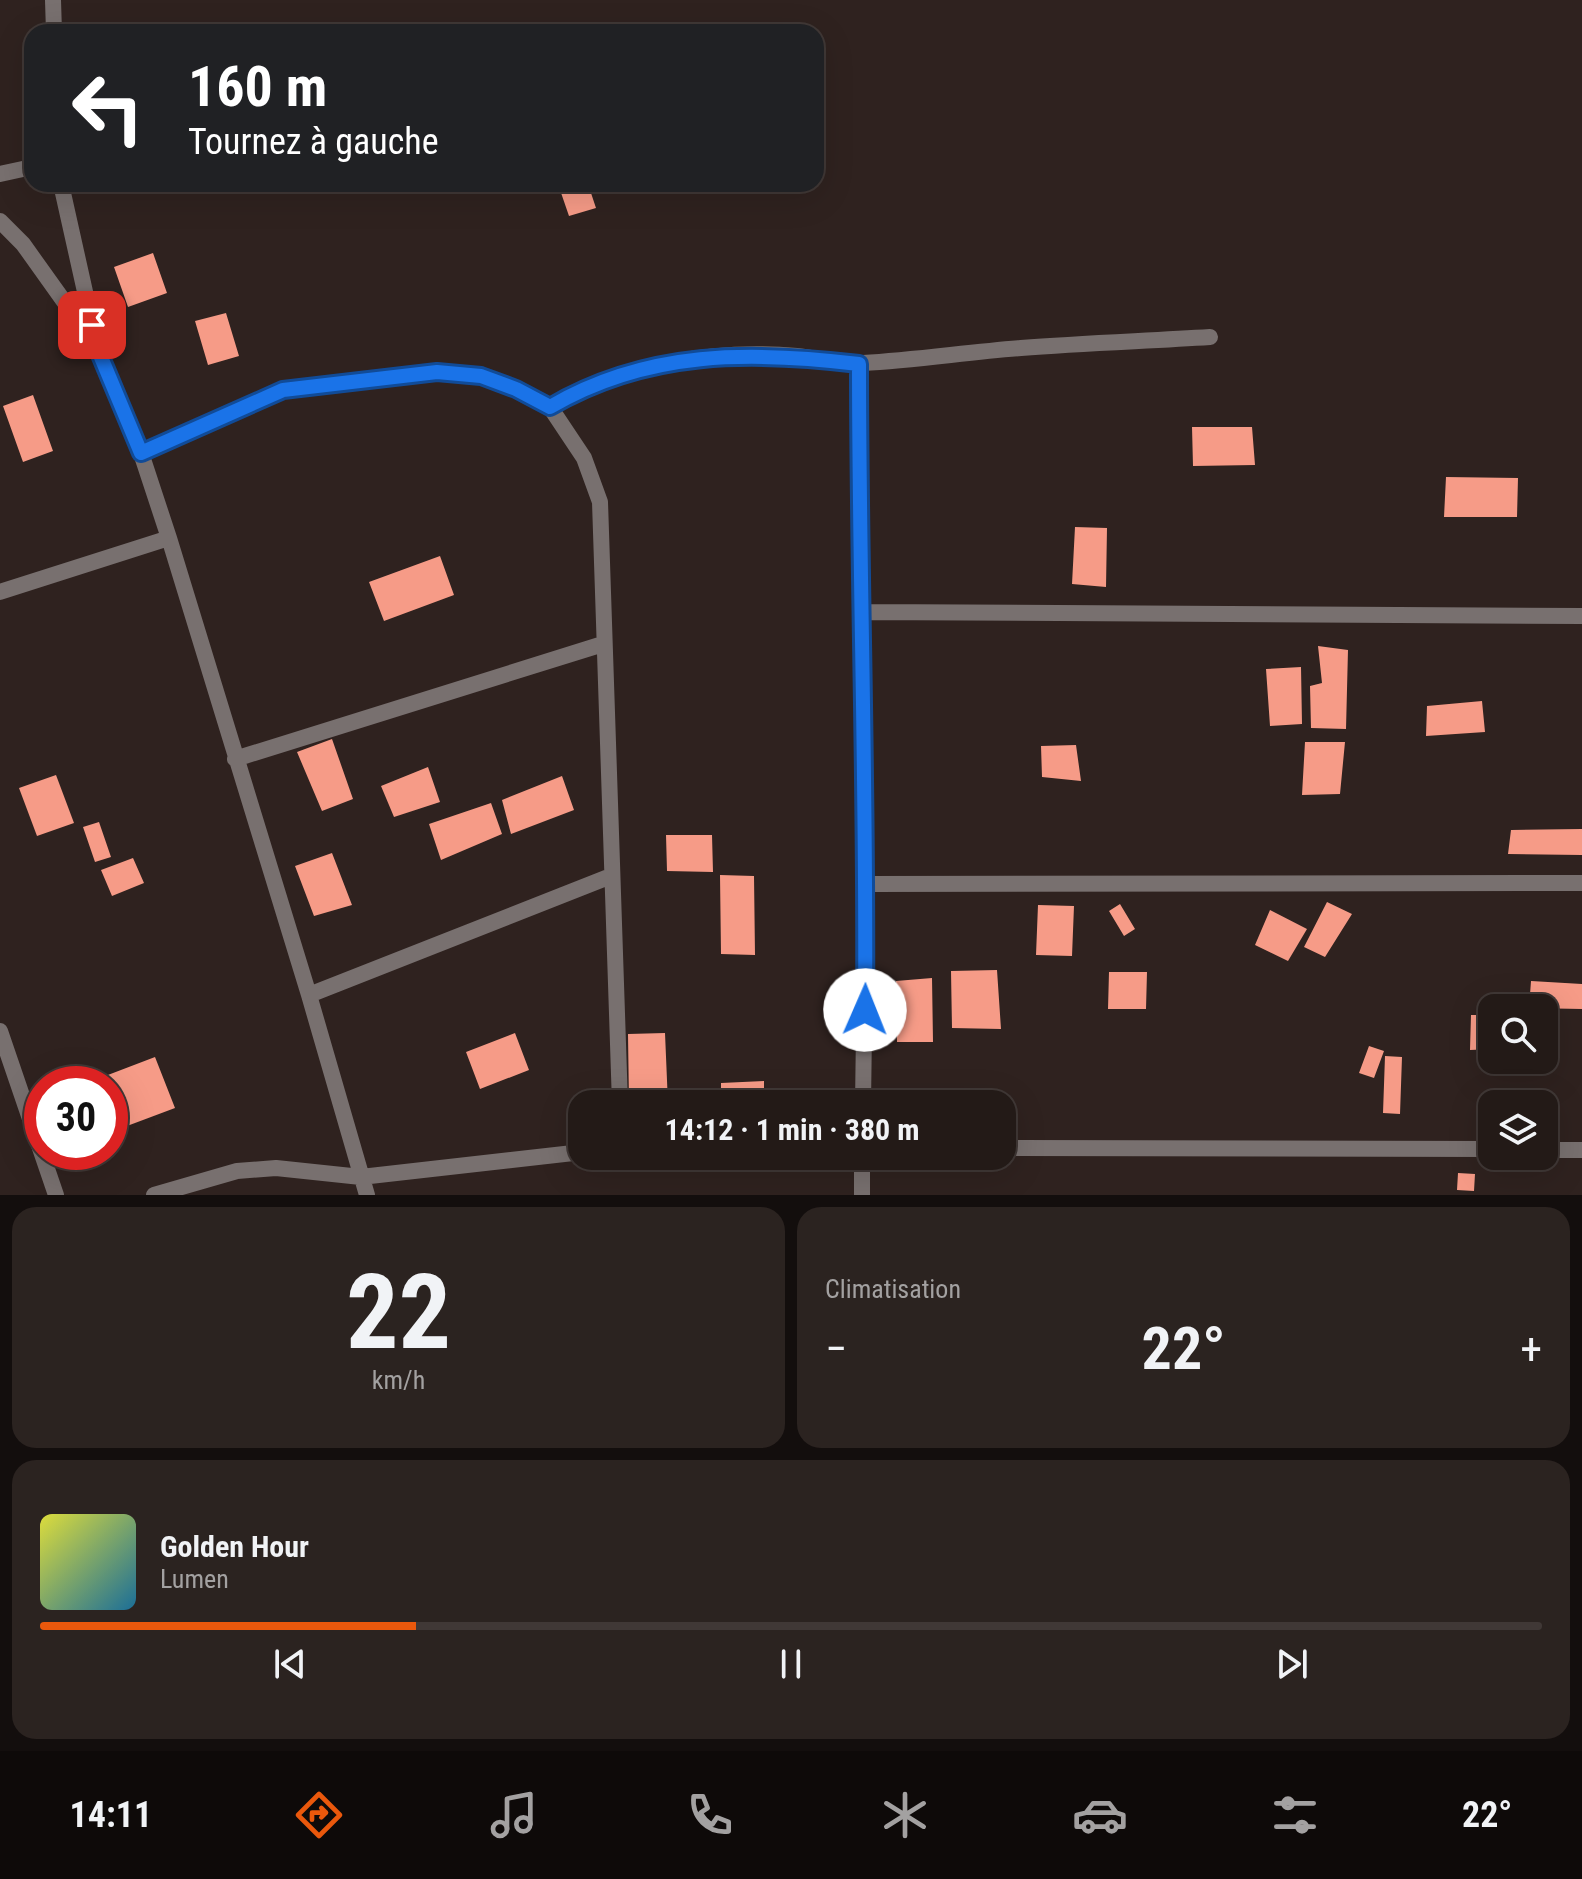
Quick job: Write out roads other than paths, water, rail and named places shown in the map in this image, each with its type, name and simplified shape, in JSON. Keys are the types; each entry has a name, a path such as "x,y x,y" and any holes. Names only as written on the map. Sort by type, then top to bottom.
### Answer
{"street":[{"path":"53,0 54,24"},
{"path":"0,174 24,169"},
{"path":"63,192 98,350 141,453 169,538 367,1195"},
{"path":"0,221 23,244 98,350"},
{"path":"550,407 578,390 612,377 678,362 733,356 795,356 859,364 1022,348 1210,337"},
{"path":"859,364 866,884 863,1090"},
{"path":"141,453 283,390 437,372 481,376 516,389 550,407 584,458 600,502 619,1090"},
{"path":"0,592 169,538"},
{"path":"862,612 1582,616"},
{"path":"235,759 603,644"},
{"path":"309,995 611,876"},
{"path":"866,884 1582,883"},
{"path":"0,1031 56,1195"},
{"path":"1016,1148 1478,1149"},
{"path":"1558,1150 1582,1150"},
{"path":"154,1195 237,1171 276,1168 361,1177 568,1154"},
{"path":"862,1170 862,1195"}]}
